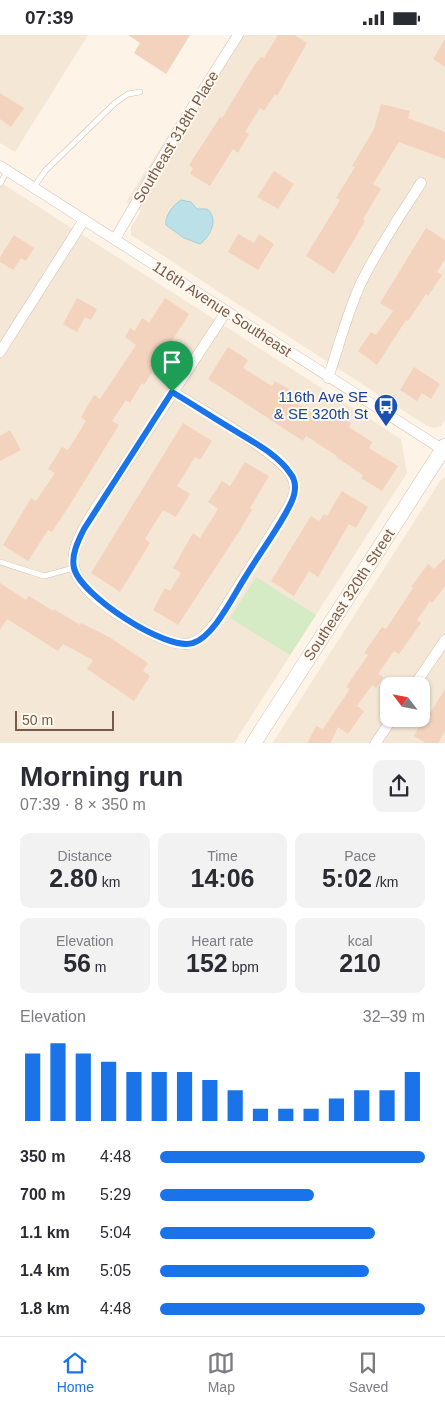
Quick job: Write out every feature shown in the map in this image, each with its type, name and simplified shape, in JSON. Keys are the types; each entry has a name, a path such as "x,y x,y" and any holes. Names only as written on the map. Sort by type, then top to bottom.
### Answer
{"street":[{"name":"Southeast 318th Place","path":"115,239 185,119 238,35"},
{"name":"116th Avenue Southeast","path":"4,168 328,378 444,449"},
{"path":"328,378 351,306 361,283 421,183"},
{"path":"0,352 84,220"},
{"path":"172,392 272,455 286,468 293,479 294,496 210,631 194,643 184,645 163,640 108,606 84,587 74,568 75,548 84,529 172,392 226,312"},
{"name":"Southeast 320th Street","path":"253,743 444,449"},
{"path":"420,677 445,640"},
{"path":"375,743 386,727"}],"lane":[{"path":"34,187 45,171 115,103 128,94 140,92"},
{"path":"0,184 4,168"},
{"path":"0,562 44,577 74,568"}],"shaded area":[{"path":"0,35 88,35 15,152 0,143"},
{"path":"232,35 445,35 445,420 441,426 434,428 427,426 131,235 131,227 141,211 126,202"},
{"path":"0,182 401,439 407,473 234,743 0,743"},
{"path":"445,477 445,743 273,743 440,481"}],"green space":[{"path":"256,577 316,615 290,655 230,618"}],"water":[{"path":"181,200 191,202 197,209 207,209 213,217 210,232 200,244 184,238 166,225 170,211"}],"building":[{"path":"128,35 190,35 166,74 134,53 140,43"},
{"path":"278,35 295,35 307,43 277,96 275,94 264,111 260,108 245,132 249,134 238,153 233,149 210,186 190,174 193,168 189,165 220,117 222,118 255,64 261,57 264,58"},
{"path":"445,39 445,67 433,59"},
{"path":"0,93 24,108 11,127 0,119"},
{"path":"381,104 410,111 408,118 445,132 445,159 399,142 373,184 381,189 334,274 306,256 340,200 336,198 355,167 352,166 374,129"},
{"path":"274,171 294,184 278,209 257,197"},
{"path":"426,228 445,240 445,259 437,272 442,275 428,296 426,294 408,321 406,320 377,365 358,351 371,332 376,335 393,311 380,303"},
{"path":"238,234 254,243 259,234 274,244 258,270 228,252"},
{"path":"14,235 34,248 26,261 21,258 13,270 0,262 0,257"},
{"path":"77,298 97,309 91,320 85,317 77,332 63,324"},
{"path":"165,298 189,314 144,385 142,383 130,403 126,400 112,421 119,425 52,532 48,530 28,561 3,545 31,498 36,501 55,473 48,469 62,447 68,450 86,421 81,417 94,395 100,399 136,345 125,337 130,328 135,331 142,318 149,323"},
{"path":"228,347 248,360 243,368 272,386 275,381 297,394 293,401 323,420 329,409 351,423 349,427 372,442 369,448 398,466 382,491 361,478 363,475 337,456 306,436 303,441 208,379"},
{"path":"414,367 440,384 431,399 422,393 417,401 400,390"},
{"path":"183,423 212,441 200,460 195,457 177,486 190,494 176,517 163,510 145,539 150,543 120,592 91,573"},
{"path":"10,430 21,450 0,461 0,436"},
{"path":"245,462 269,476 250,508 252,510 240,530 178,625 153,610 165,588 170,591 181,573 173,568 193,533 200,538 218,509 208,502 222,481 230,486"},
{"path":"342,491 368,507 356,528 349,524 318,577 309,571 294,596 271,581 311,516 319,521 324,514 327,516"},
{"path":"445,558 445,586 432,603 430,601 417,620 421,623 399,654 394,651 378,674 383,677 380,677 380,682 376,688 372,685 357,706 364,711 348,734 338,727 330,743 308,743 316,726 323,729 350,689 346,687 368,655 364,653 382,627 386,629 413,588 411,587 428,564 434,569"},
{"path":"0,583 26,600 29,596 80,625 81,623 109,637 148,663 143,671 150,676 134,701 87,669 93,660 63,644 58,651 7,619 0,630"},
{"path":"445,689 445,731 439,743 425,743 414,736 419,727 430,727 430,713"}],"place":[{"name":"116th Ave SE & SE 320th St","path":"386,427"}],"route":[{"path":"172,392 272,455 289,472 295,486 294,496 283,516 210,631 202,639 184,645 163,640 95,597 84,587 78,578 74,568 73,557 84,529 172,392"}]}
